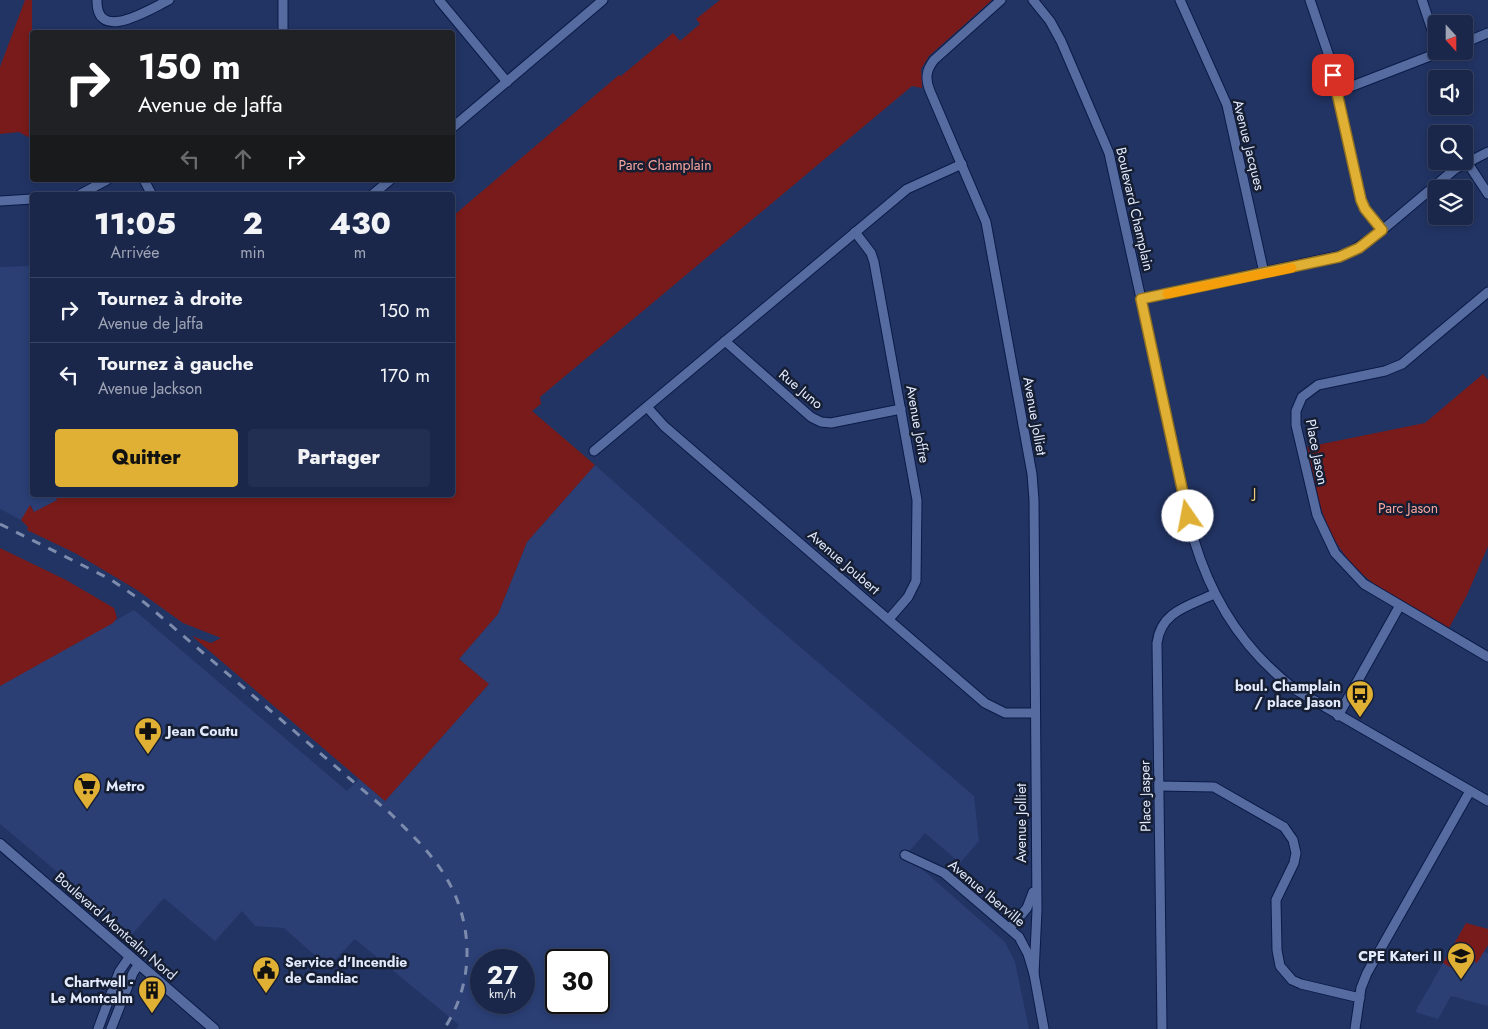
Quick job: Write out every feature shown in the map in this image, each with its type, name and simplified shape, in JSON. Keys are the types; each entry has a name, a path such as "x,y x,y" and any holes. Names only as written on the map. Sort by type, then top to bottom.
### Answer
{"street":[{"path":"97,0 99,14 104,20 113,22 130,19 169,0"},
{"path":"282,30 283,0"},
{"path":"439,0 507,82"},
{"path":"455,125 603,0"},
{"name":"Avenue Jolliet","path":"1001,0 934,60 927,72 930,91 984,215 1032,474 1034,500 1035,884 1037,942 1034,974"},
{"name":"Boulevard Champlain","path":"1033,0 1050,21 1061,41 1106,143 1191,528 1214,594 1236,629 1266,665 1296,690 1488,801"},
{"name":"Avenue Jacques","path":"1180,0 1227,105 1264,274"},
{"path":"1310,0 1327,50 1361,200 1365,209 1382,230"},
{"path":"1422,0 1428,18"},
{"path":"1473,39 1488,33"},
{"path":"1337,92 1428,57"},
{"path":"1473,159 1488,152"},
{"path":"594,451 911,187 962,164"},
{"path":"1141,299 1264,274 1346,254 1359,248 1457,170"},
{"path":"1472,170 1488,194"},
{"path":"85,192 103,182"},
{"path":"376,192 388,182"},
{"path":"0,201 30,199"},
{"name":"Avenue Joffre","path":"855,232 871,253 874,262 916,493 917,575 911,592 888,619"},
{"name":"Place Jason","path":"1488,292 1402,364 1385,371 1318,385 1302,398 1296,411 1296,425 1312,499 1320,524 1329,543 1341,561 1364,584 1488,657"},
{"name":"Rue Juno","path":"726,341 820,422 831,422 902,409"},
{"name":"Avenue Joubert","path":"647,407 664,426 990,707 1008,714 1034,713"},
{"name":"Place Jasper","path":"1162,1029 1158,635 1168,618 1214,594"},
{"path":"1338,716 1399,606"},
{"path":"1159,786 1214,788 1284,827 1293,840 1296,853 1294,863 1276,900 1277,950 1280,966 1292,980 1301,984 1360,998"},
{"path":"1355,1029 1360,998 1367,973 1470,791"},
{"name":"Boulevard Montcalm Nord","path":"0,844 214,1029"},
{"name":"Avenue Iberville","path":"905,855 944,873 1010,928 1025,947 1034,974 1044,1029"},
{"name":"Avenue Jolliet","path":"1010,928 1030,904 1035,884"},
{"path":"98,1029 119,972 130,956"},
{"path":"111,1029 132,973 139,964"}],"shaded area":[{"path":"30,266 30,497 56,497 58,500 34,512 31,505 21,520 0,509 0,267"},
{"path":"595,465 771,622 974,796 979,841 960,863 925,833 906,855 1005,942 1015,962 1029,1029 456,1029 459,1025 355,939 328,967 284,928 255,926 242,911 215,941 164,898 127,940 62,883 61,875 0,824 0,686 134,610 347,791 359,779 385,801 489,684 459,659 498,614 527,542"},
{"name":"CPE Kateri II","path":"1466,923 1488,929 1488,945 1484,952 1488,953 1488,1006 1451,996 1438,1019 1415,1012"}],"green space":[{"path":"25,0 32,0 32,30 30,30 30,136 28,137 19,132 0,134 0,67"},
{"name":"Parc Champlain","path":"720,0 992,0 929,56 921,69 922,88 912,86 540,397 541,404 532,411 595,465 527,542 498,614 459,659 489,684 385,801 192,636 211,643 221,638 183,623 137,590 75,553 27,530 28,527 21,520 30,505 34,512 57,500 56,497 455,497 455,214 619,75 621,76 673,33 680,41 700,24 696,19"},
{"name":"Parc Jason","path":"1483,374 1488,380 1488,546 1467,595 1449,628 1391,595 1358,570 1344,554 1332,536 1323,514 1315,489 1307,447 1425,423"},
{"path":"0,548 66,580 114,608 117,618 113,623 0,686"},
{"path":"1466,923 1488,929 1488,945 1477,963 1460,954 1452,968 1443,963"}],"railway":[{"path":"0,524 110,579 145,603 391,814 424,848 437,863 453,890 465,929 466,971 462,991 444,1029"}],"slow traffic":[{"path":"1167,294 1292,268"}],"place":[{"name":"boul. Champlain / place Jason","path":"1360,718"},
{"name":"Jean Coutu","path":"148,755"},
{"name":"Metro","path":"87,810"},
{"name":"CPE Kateri II","path":"1461,980"},
{"name":"Service d'Incendie de Candiac","path":"266,994"},
{"name":"Chartwell - Le Montcalm","path":"152,1014"}],"district":[{"name":"J","path":"1255,493"}],"route":[{"path":"1188,516 1141,299 1339,257 1353,252 1382,230 1362,204 1333,75"}]}
